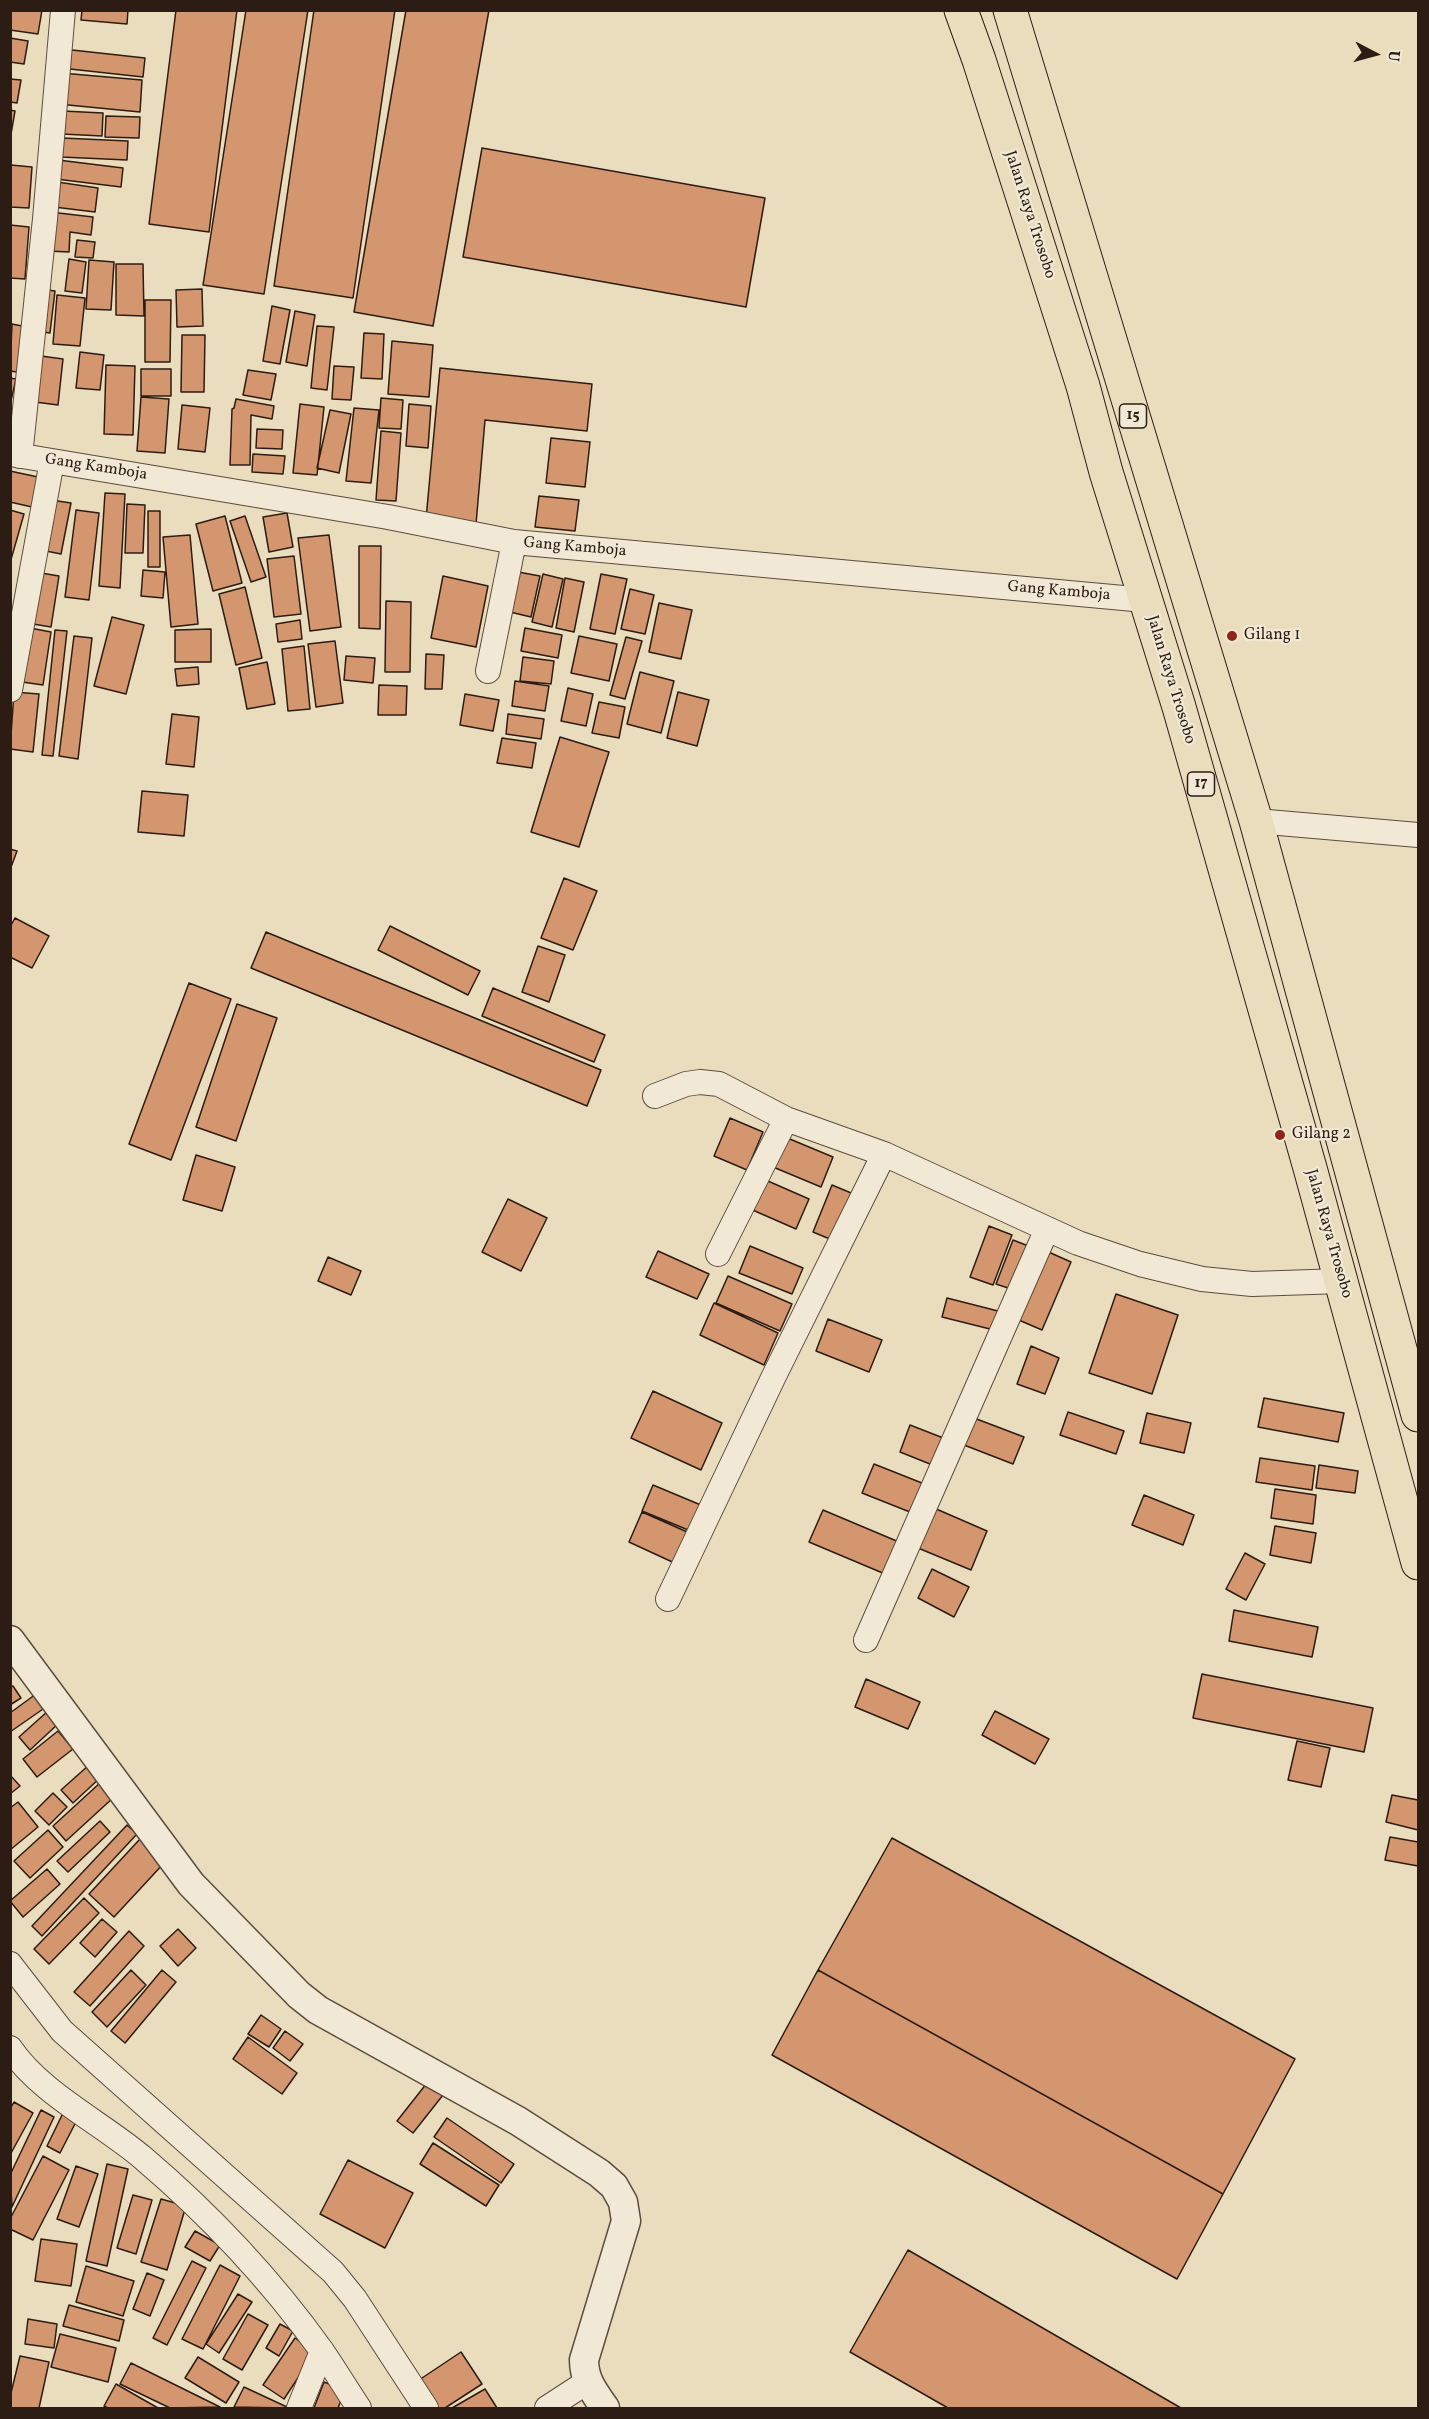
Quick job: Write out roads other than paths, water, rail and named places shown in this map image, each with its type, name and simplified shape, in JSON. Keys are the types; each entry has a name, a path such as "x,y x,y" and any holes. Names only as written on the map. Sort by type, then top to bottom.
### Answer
{"highway":[{"name":"Jalan Raya Trosobo","path":"961,10 1083,386 1219,844 1419,1563"},
{"name":"15","path":"1010,10 1256,821"},
{"path":"1256,821 1419,1415"}],"street":[{"path":"15,455 45,219 63,10"},
{"name":"Gang Kamboja","path":"15,455 387,517 514,542 1145,600"},
{"path":"10,690 52,461"},
{"path":"488,671 514,542"},
{"path":"1256,821 1419,835"},
{"path":"655,1096 686,1084 700,1082 719,1084 786,1119 884,1154 1078,1243 1140,1264 1202,1279 1252,1284 1342,1281"},
{"path":"718,1254 786,1119"},
{"path":"668,1599 779,1365 884,1154"},
{"path":"866,1640 1047,1229"},
{"path":"10,1640 191,1884 299,1995 318,2010 518,2121 599,2173 614,2186 623,2202 626,2221 587,2349 584,2373 587,2382 605,2409"},
{"path":"10,1964 62,2031 333,2272 355,2299 426,2409"},
{"path":"10,2048 28,2069 72,2106 141,2157 208,2218 268,2282 322,2351 359,2409"},
{"path":"299,2409 322,2351"},
{"path":"547,2409 587,2382"}],"place":[{"name":"Gilang 1","path":"1232,636"},
{"name":"Gilang 2","path":"1280,1135"}]}
